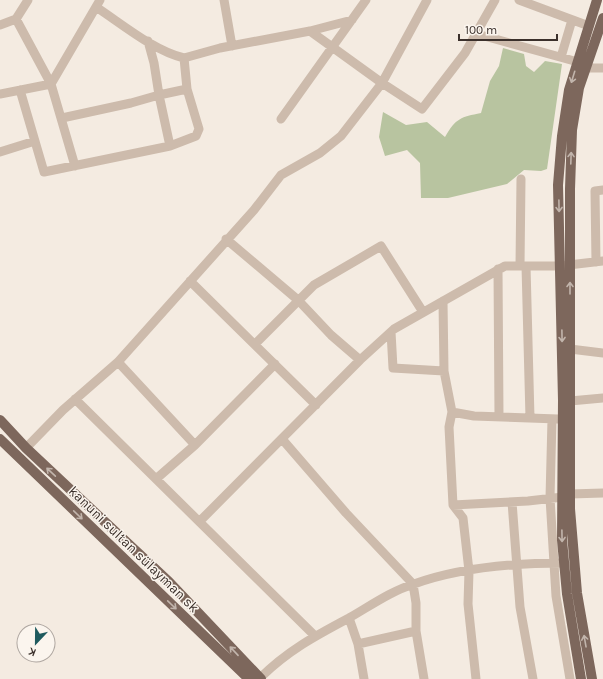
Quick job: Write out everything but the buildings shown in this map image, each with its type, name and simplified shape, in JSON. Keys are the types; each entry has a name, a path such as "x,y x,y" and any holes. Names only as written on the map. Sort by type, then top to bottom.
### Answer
{"main road":[{"path":"581,679 567,594 559,563 566,495 570,401 570,349 558,185 562,136 569,90 597,0"},
{"path":"592,679 577,593 566,495 563,419 565,266 572,130 580,88 603,18"},
{"path":"0,420 26,448 169,582 260,679"},
{"name":"kanuni sultan sülayman sk","path":"0,439 249,679"}],"street":[{"path":"0,25 16,19 28,0"},
{"path":"224,0 232,46"},
{"path":"281,119 366,0"},
{"path":"26,448 118,362 226,239 254,210 282,175 320,153 341,136 382,83 427,0"},
{"path":"310,31 382,83 422,109 466,53 496,0"},
{"path":"519,0 589,26"},
{"path":"0,94 51,84 98,3 148,42 173,56 184,58 232,46 310,31 352,20"},
{"path":"16,19 51,84 75,166"},
{"path":"561,57 572,20"},
{"path":"477,34 578,62"},
{"path":"148,42 154,63 170,146"},
{"path":"20,90 44,172 75,166 170,146 196,136 199,129 187,89 184,58"},
{"path":"586,68 603,68"},
{"path":"62,118 131,104 159,95 187,89"},
{"path":"0,152 36,141"},
{"path":"521,179 523,266 530,418"},
{"path":"200,522 360,360 391,332 423,312 505,266 565,266 600,262 595,190 603,190"},
{"path":"226,239 298,300 331,335 360,360"},
{"path":"255,344 314,285 382,246 423,312"},
{"path":"498,269 499,417"},
{"path":"190,281 316,405"},
{"path":"443,301 444,371 452,412 449,427 453,505 463,518 468,571 468,604 476,679"},
{"path":"391,332 393,368 444,371"},
{"path":"570,349 603,353"},
{"path":"118,362 195,445"},
{"path":"156,479 195,445 275,364"},
{"path":"570,401 603,398"},
{"path":"76,400 314,635"},
{"path":"452,412 474,416 563,419"},
{"path":"552,419 550,498 559,563 556,596 570,679"},
{"path":"282,439 413,584 416,603 416,631 424,679"},
{"path":"453,505 512,502 566,495 603,493"},
{"path":"512,502 520,607 533,679"},
{"path":"260,679 278,661 314,635 323,633 413,584 468,571 517,564 559,563"},
{"path":"349,618 358,644 364,679"},
{"path":"358,644 416,631"}],"green space":[{"path":"503,48 524,54 526,66 534,72 545,61 562,64 547,169 541,171 524,170 507,184 448,198 421,198 420,163 407,150 385,156 379,137 383,112 406,125 427,122 445,137 452,126 460,119 481,113 490,81 499,66"}]}
